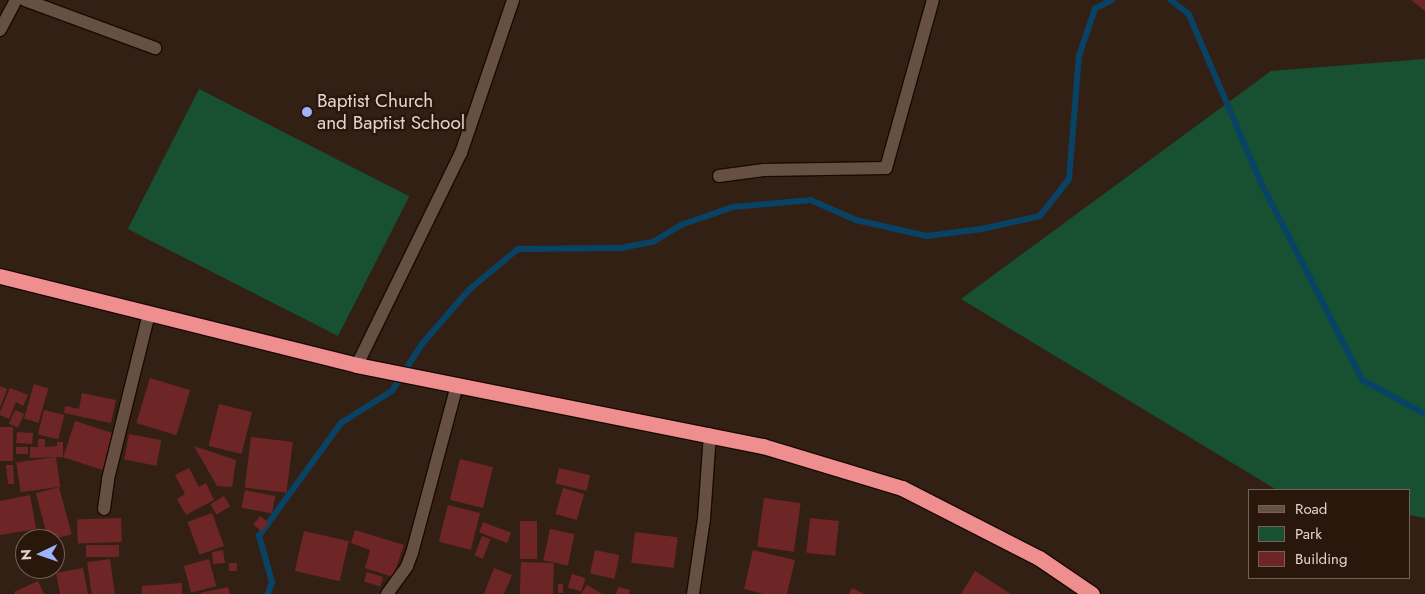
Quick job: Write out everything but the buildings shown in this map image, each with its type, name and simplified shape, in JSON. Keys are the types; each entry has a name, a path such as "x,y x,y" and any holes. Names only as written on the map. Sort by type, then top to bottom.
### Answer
{"highway":[{"path":"0,276 357,365 763,446 902,488 1039,558 1092,594"}],"street":[{"path":"0,30 16,0"},
{"path":"25,0 155,48"},
{"path":"357,365 461,154 513,0"},
{"path":"719,176 764,170 886,168 933,0"},
{"path":"104,508 108,479 149,313"},
{"path":"387,594 407,566 412,553 457,385"},
{"path":"693,594 704,519 710,434"}],"green space":[{"path":"1425,59 1425,518 1410,515 1410,489 1275,489 961,299 1271,71"},
{"path":"199,89 409,196 338,336 128,229"}],"waterway":[{"path":"268,594 272,582 259,536 341,423 392,391 422,344 470,289 518,249 621,248 653,242 681,225 733,207 811,200 856,220 927,236 982,229 1040,216 1069,179 1079,56 1095,9 1112,0"},
{"path":"1171,0 1189,14 1260,180 1363,380 1425,414"}],"place":[{"name":"Baptist Church and Baptist School","path":"307,112"}]}
